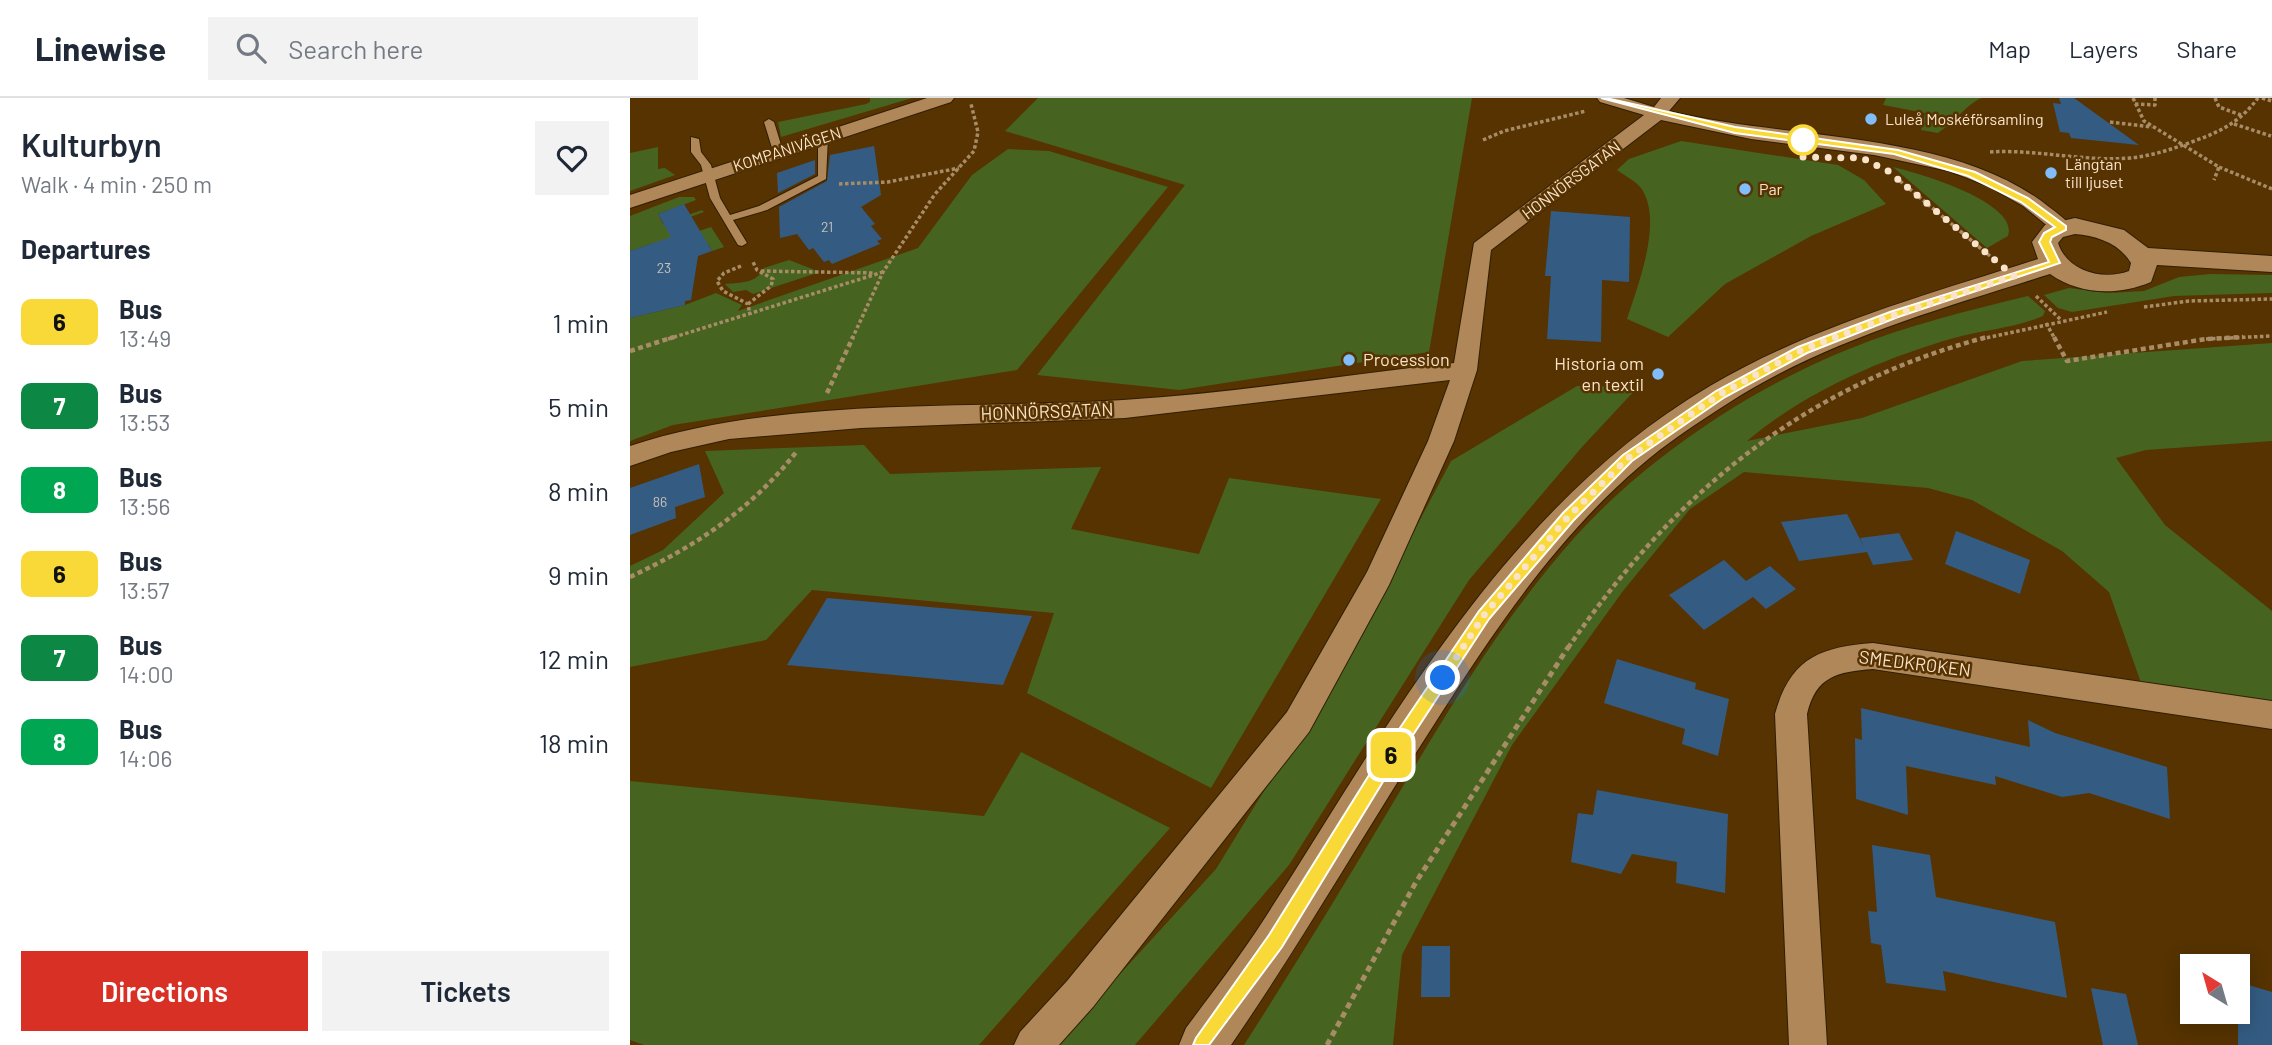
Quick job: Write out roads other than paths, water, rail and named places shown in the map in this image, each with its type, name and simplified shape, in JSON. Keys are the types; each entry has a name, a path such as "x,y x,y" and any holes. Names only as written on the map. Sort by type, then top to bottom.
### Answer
{"street":[{"name":"KOMPANIVÄGEN","path":"630,202 944,98"},
{"path":"1606,98 1665,106 1749,133 1895,152 1943,164 1996,185 2034,206 2062,228"},
{"name":"HONNÖRSGATAN","path":"1033,1045 1080,994 1298,722 1379,577 1441,441 1465,370 1481,248 1665,106"},
{"path":"2075,226 2104,231 2127,242 2141,256 2144,270 2141,276 2123,283 2086,281 2055,263 2045,242 2047,235 2075,226"},
{"path":"2141,256 2272,264"},
{"path":"1203,1045 1276,941 1387,762 1484,615 1568,517 1628,458 1720,394 1802,350 1894,315 2055,263"},
{"name":"HONNÖRSGATAN","path":"630,456 699,435 813,422 1125,409 1465,370"},
{"name":"SMEDKROKEN","path":"1808,1045 1791,714 1794,696 1811,673 1841,657 1873,656 2272,715"}],"lane":[{"path":"768,122 778,151"},
{"path":"727,219 763,208 823,177 823,137"},
{"path":"694,139 696,152 704,160 715,198 741,243"}],"place":[{"name":"Luleå Moskéförsamling","path":"1871,119"},
{"name":"Längtan till ljuset","path":"2051,173"},
{"name":"Par","path":"1745,189"},
{"name":"Procession","path":"1349,360"},
{"name":"Historia om en textil","path":"1658,374"}]}
